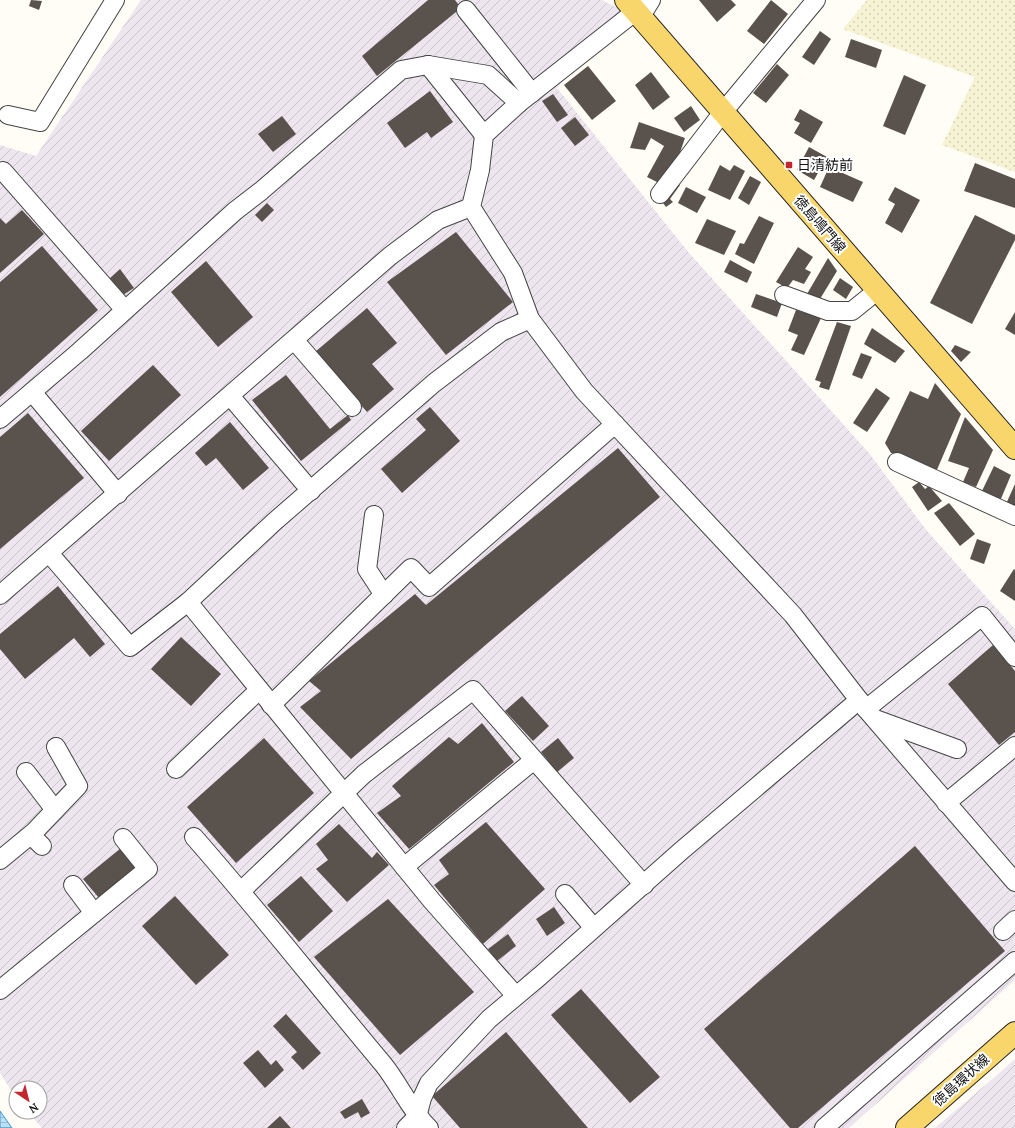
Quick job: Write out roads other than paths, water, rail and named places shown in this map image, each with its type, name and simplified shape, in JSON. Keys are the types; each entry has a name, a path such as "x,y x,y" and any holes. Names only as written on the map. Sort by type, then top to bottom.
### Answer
{"main road":[{"name":"徳島鳴門線","path":"638,7 723,112 1015,448"},
{"name":"徳島環状線","path":"907,1128 1015,1033"}],"street":[{"path":"8,115 40,122 115,0"},
{"path":"660,194 723,112 816,0"},
{"path":"638,7 526,98 484,135 480,170 471,207 513,273 530,319 584,391 793,615 866,709 1015,882"},
{"path":"466,10 526,98"},
{"path":"0,419 125,310 235,211 261,191 401,70 428,65 488,75 526,98"},
{"path":"428,65 484,135"},
{"path":"3,171 125,310"},
{"path":"0,595 295,341 390,256 438,220 471,207"},
{"path":"784,295 828,311 852,311 878,290"},
{"path":"49,553 130,647 188,602 434,383 501,332 530,319"},
{"path":"295,341 352,406"},
{"path":"32,392 118,494"},
{"path":"231,396 311,491"},
{"path":"271,705 411,568 430,587 615,424"},
{"path":"897,462 1015,516"},
{"path":"374,515 367,569 384,595"},
{"path":"188,602 404,867 516,996"},
{"path":"418,1124 422,1098 429,1083 489,1019 644,885 982,616 1015,657"},
{"path":"176,769 259,690"},
{"path":"241,891 364,774 473,690 644,885"},
{"path":"866,709 957,749"},
{"path":"946,803 1015,746"},
{"path":"0,860 36,840 55,810 78,786 56,747"},
{"path":"404,867 534,760"},
{"path":"26,772 55,810"},
{"path":"194,837 241,891 391,1074 418,1124"},
{"path":"0,990 148,869 123,838"},
{"path":"73,885 94,912"},
{"path":"565,894 594,928"},
{"path":"824,1128 1015,961"}],"water":[{"path":"0,1111 12,1128 0,1128"}],"place":[{"name":"日清紡前","path":"789,165"}]}
